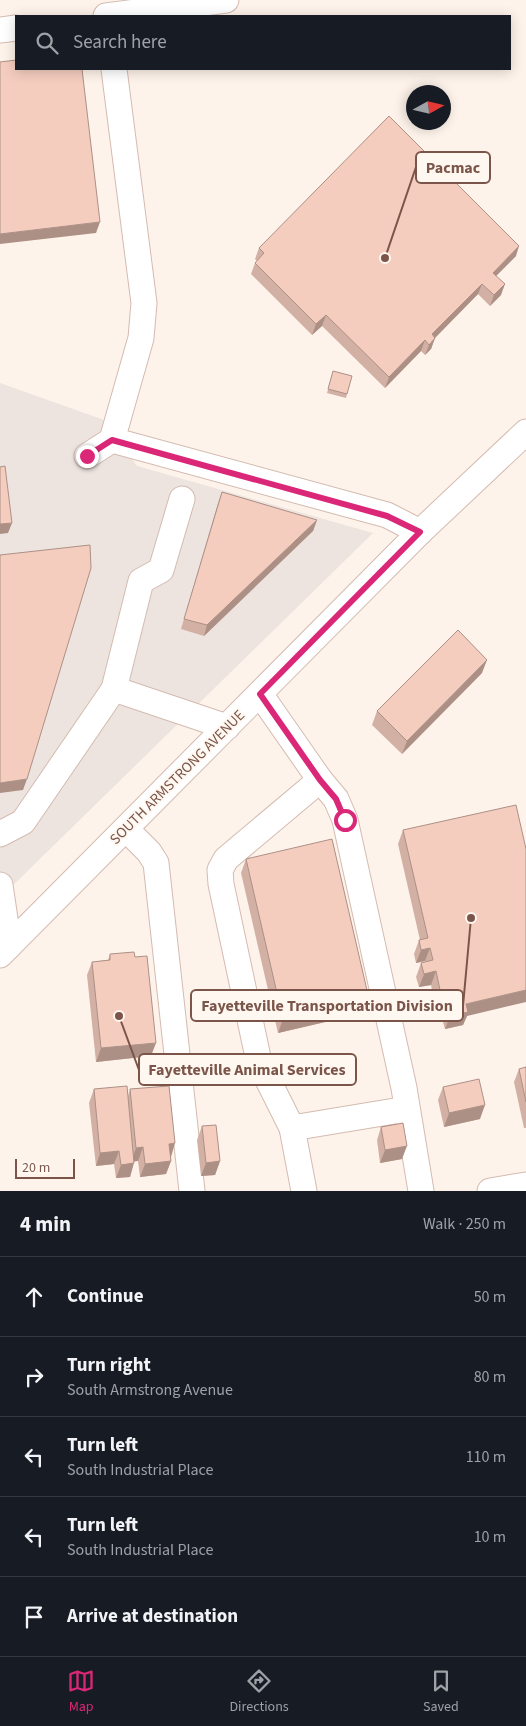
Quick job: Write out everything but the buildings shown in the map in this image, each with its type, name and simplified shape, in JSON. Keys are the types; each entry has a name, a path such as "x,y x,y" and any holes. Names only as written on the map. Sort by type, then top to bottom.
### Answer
{"street":[{"path":"104,0 106,15"},
{"path":"114,15 226,0"},
{"path":"0,30 15,28"},
{"path":"87,456 112,440 141,338 144,303 114,70"},
{"name":"SOUTH ARMSTRONG AVENUE","path":"4,951 420,532 526,432"},
{"path":"112,440 387,516 420,532"},
{"path":"0,834 24,822 114,689 141,581 162,570 182,499"},
{"path":"114,689 227,727"},
{"path":"260,694 320,780 336,799 345,820 407,1110 421,1191"},
{"path":"304,1191 292,1128 259,1062 221,884 220,870 226,859 320,780"},
{"path":"126,829 149,852 156,863 192,1191"},
{"path":"0,885 4,951"},
{"path":"292,1128 407,1110"},
{"path":"490,1191 524,1187"}],"shaded area":[{"path":"0,383 107,421 137,466 373,533 0,898"}],"place":[{"name":"Pacmac","path":"385,258"},
{"name":"Fayetteville Transportation Division","path":"471,918"},
{"name":"Fayetteville Animal Services","path":"119,1016"}],"route":[{"path":"87,456 112,440 387,516 420,532 260,694 320,780 336,799 345,820"}]}
